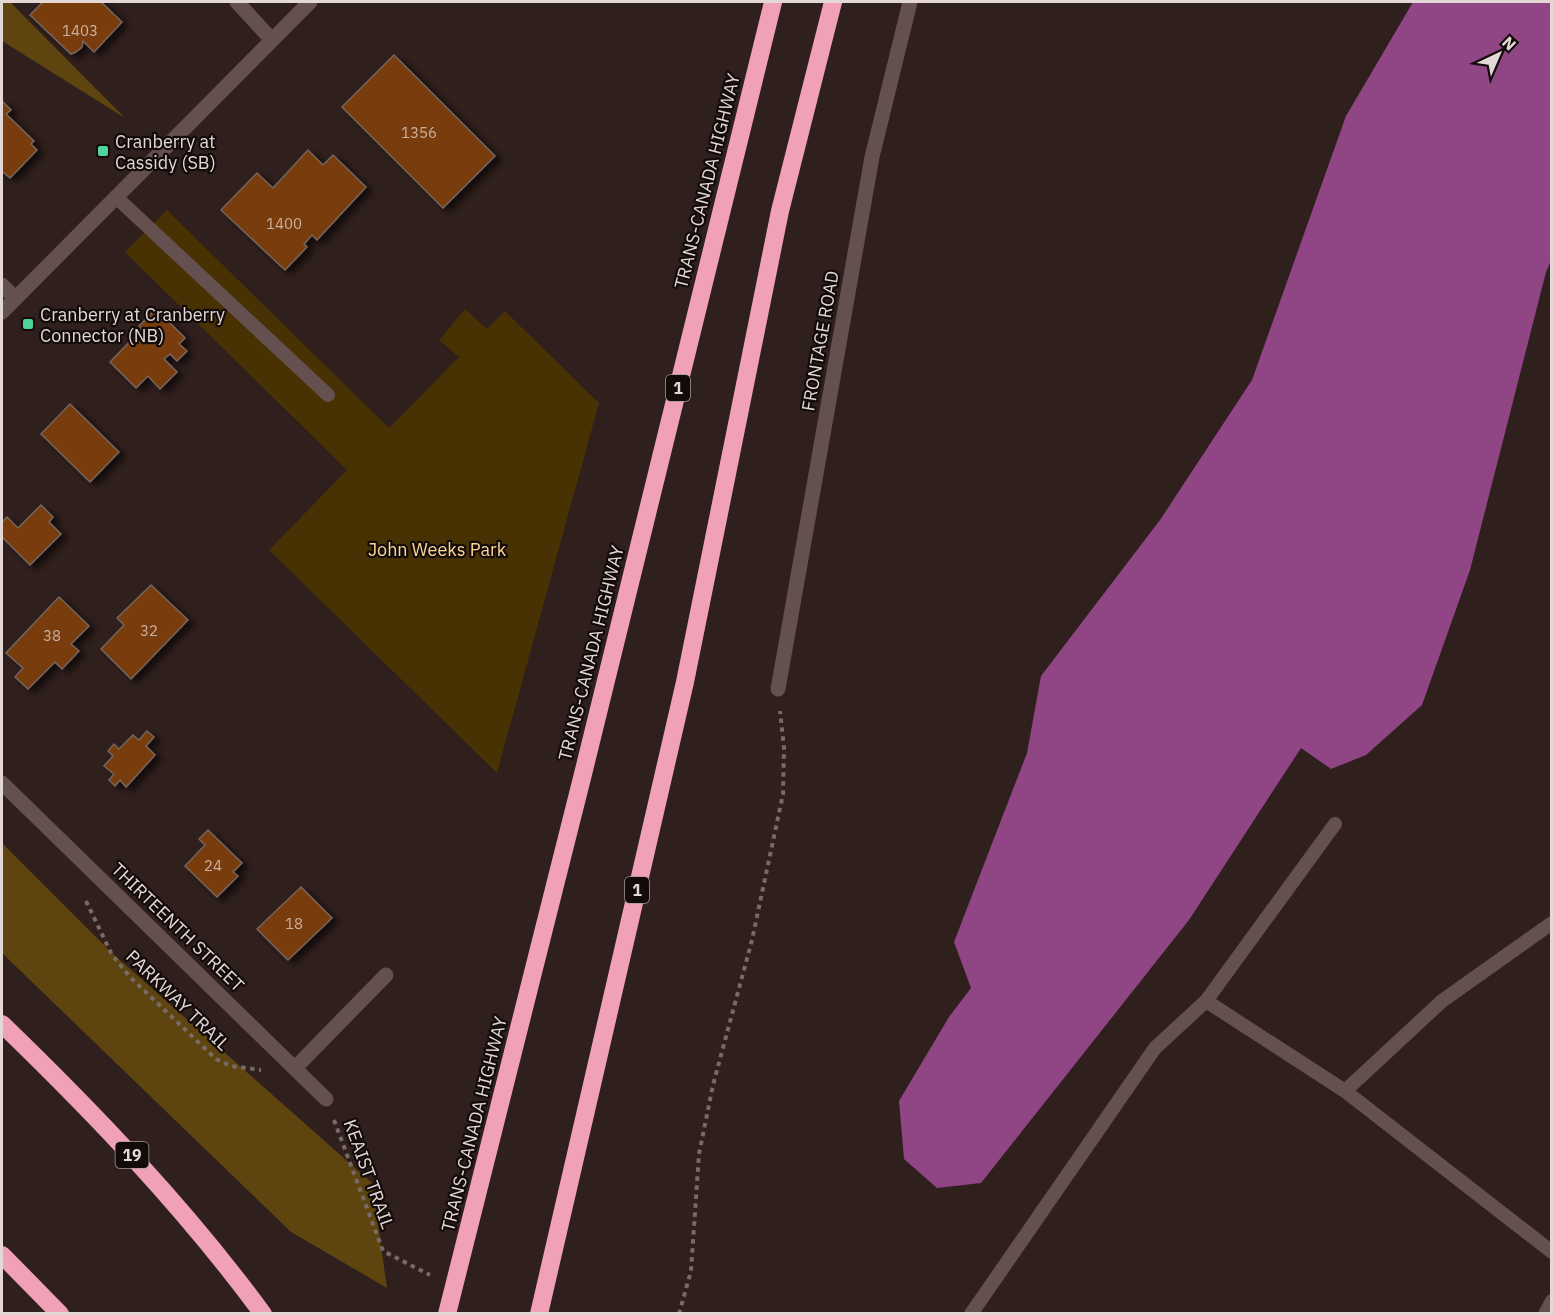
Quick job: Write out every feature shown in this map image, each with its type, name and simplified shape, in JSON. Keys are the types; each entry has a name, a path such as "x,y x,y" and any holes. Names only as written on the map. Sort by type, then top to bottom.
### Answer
{"highway":[{"name":"TRANS-CANADA HIGHWAY","path":"447,1314 773,2"},
{"name":"1","path":"539,1314 685,682 780,211 833,2"},
{"name":"19","path":"2,1024 51,1071 161,1186 263,1314"},
{"path":"2,1255 60,1314"},
{"path":"433,1314 455,1286"}],"street":[{"path":"237,2 272,40"},
{"path":"2,312 310,2"},
{"name":"FRONTAGE ROAD","path":"778,689 872,157 909,2"},
{"path":"2,285 15,298"},
{"name":"THIRTEENTH STREET","path":"2,783 326,1099"},
{"path":"295,1068 386,975"}],"lane":[{"path":"116,197 328,394"},
{"path":"971,1314 1155,1048 1206,1001 1335,824"},
{"path":"1346,1091 1442,1001 1551,923"},
{"path":"1206,1001 1346,1091 1551,1252"},
{"path":"1545,1314 1551,1301"}],"path":[{"path":"679,1314 691,1271 699,1154 713,1085 752,940 783,794 784,748 778,689"},
{"name":"PARKWAY TRAIL","path":"83,897 112,955 130,977 216,1059 231,1066 262,1070"},
{"name":"KEAIST TRAIL","path":"326,1099 383,1251 399,1261 455,1286"}],"green space":[{"name":"John Weeks Park","path":"167,210 389,428 459,357 439,340 465,309 487,329 505,311 599,403 497,773 269,550 347,470 125,252"}],"shaded area":[{"path":"2,2 10,2 125,118 2,41"},
{"path":"1413,2 1552,2 1551,261 1546,272 1470,570 1422,705 1366,755 1331,769 1301,748 1189,920 981,1183 937,1188 904,1159 899,1101 949,1017 971,988 954,942 1027,753 1041,676 1160,520 1252,380 1346,116"},
{"path":"2,843 111,952 372,1183 387,1288 291,1232 2,953"}],"building":[{"path":"43,2 101,2 122,22 94,52 83,41 82,47 71,54 30,15"},
{"path":"394,55 495,156 443,208 342,107"},
{"path":"2,101 11,110 6,114 34,141 31,144 37,150 10,178 3,172 2,174"},
{"path":"308,150 323,165 333,155 366,187 317,240 312,235 304,244 307,247 285,270 221,210 257,173 273,188"},
{"path":"156,309 185,338 179,344 187,351 177,361 170,354 164,359 177,372 160,389 148,376 136,388 110,362 142,329 139,326"},
{"path":"70,404 119,452 90,482 41,434"},
{"path":"41,505 53,517 49,522 61,534 30,565 2,537 2,522 7,517 18,528"},
{"path":"151,585 188,620 131,679 101,649 124,625 117,618"},
{"path":"59,597 89,626 71,644 79,651 62,669 55,662 28,689 15,677 23,668 6,653"},
{"path":"147,731 154,737 146,746 155,755 126,787 120,780 115,786 109,780 114,774 104,766 113,756 108,751 114,744 119,749 133,735 139,740"},
{"path":"208,830 242,863 233,872 238,876 217,897 185,866 205,845 199,839"},
{"path":"301,887 332,918 288,960 257,929"}],"place":[{"name":"Cranberry at Cassidy (SB)","path":"103,151"},
{"name":"Cranberry at Cranberry Connector (NB)","path":"28,324"}]}
